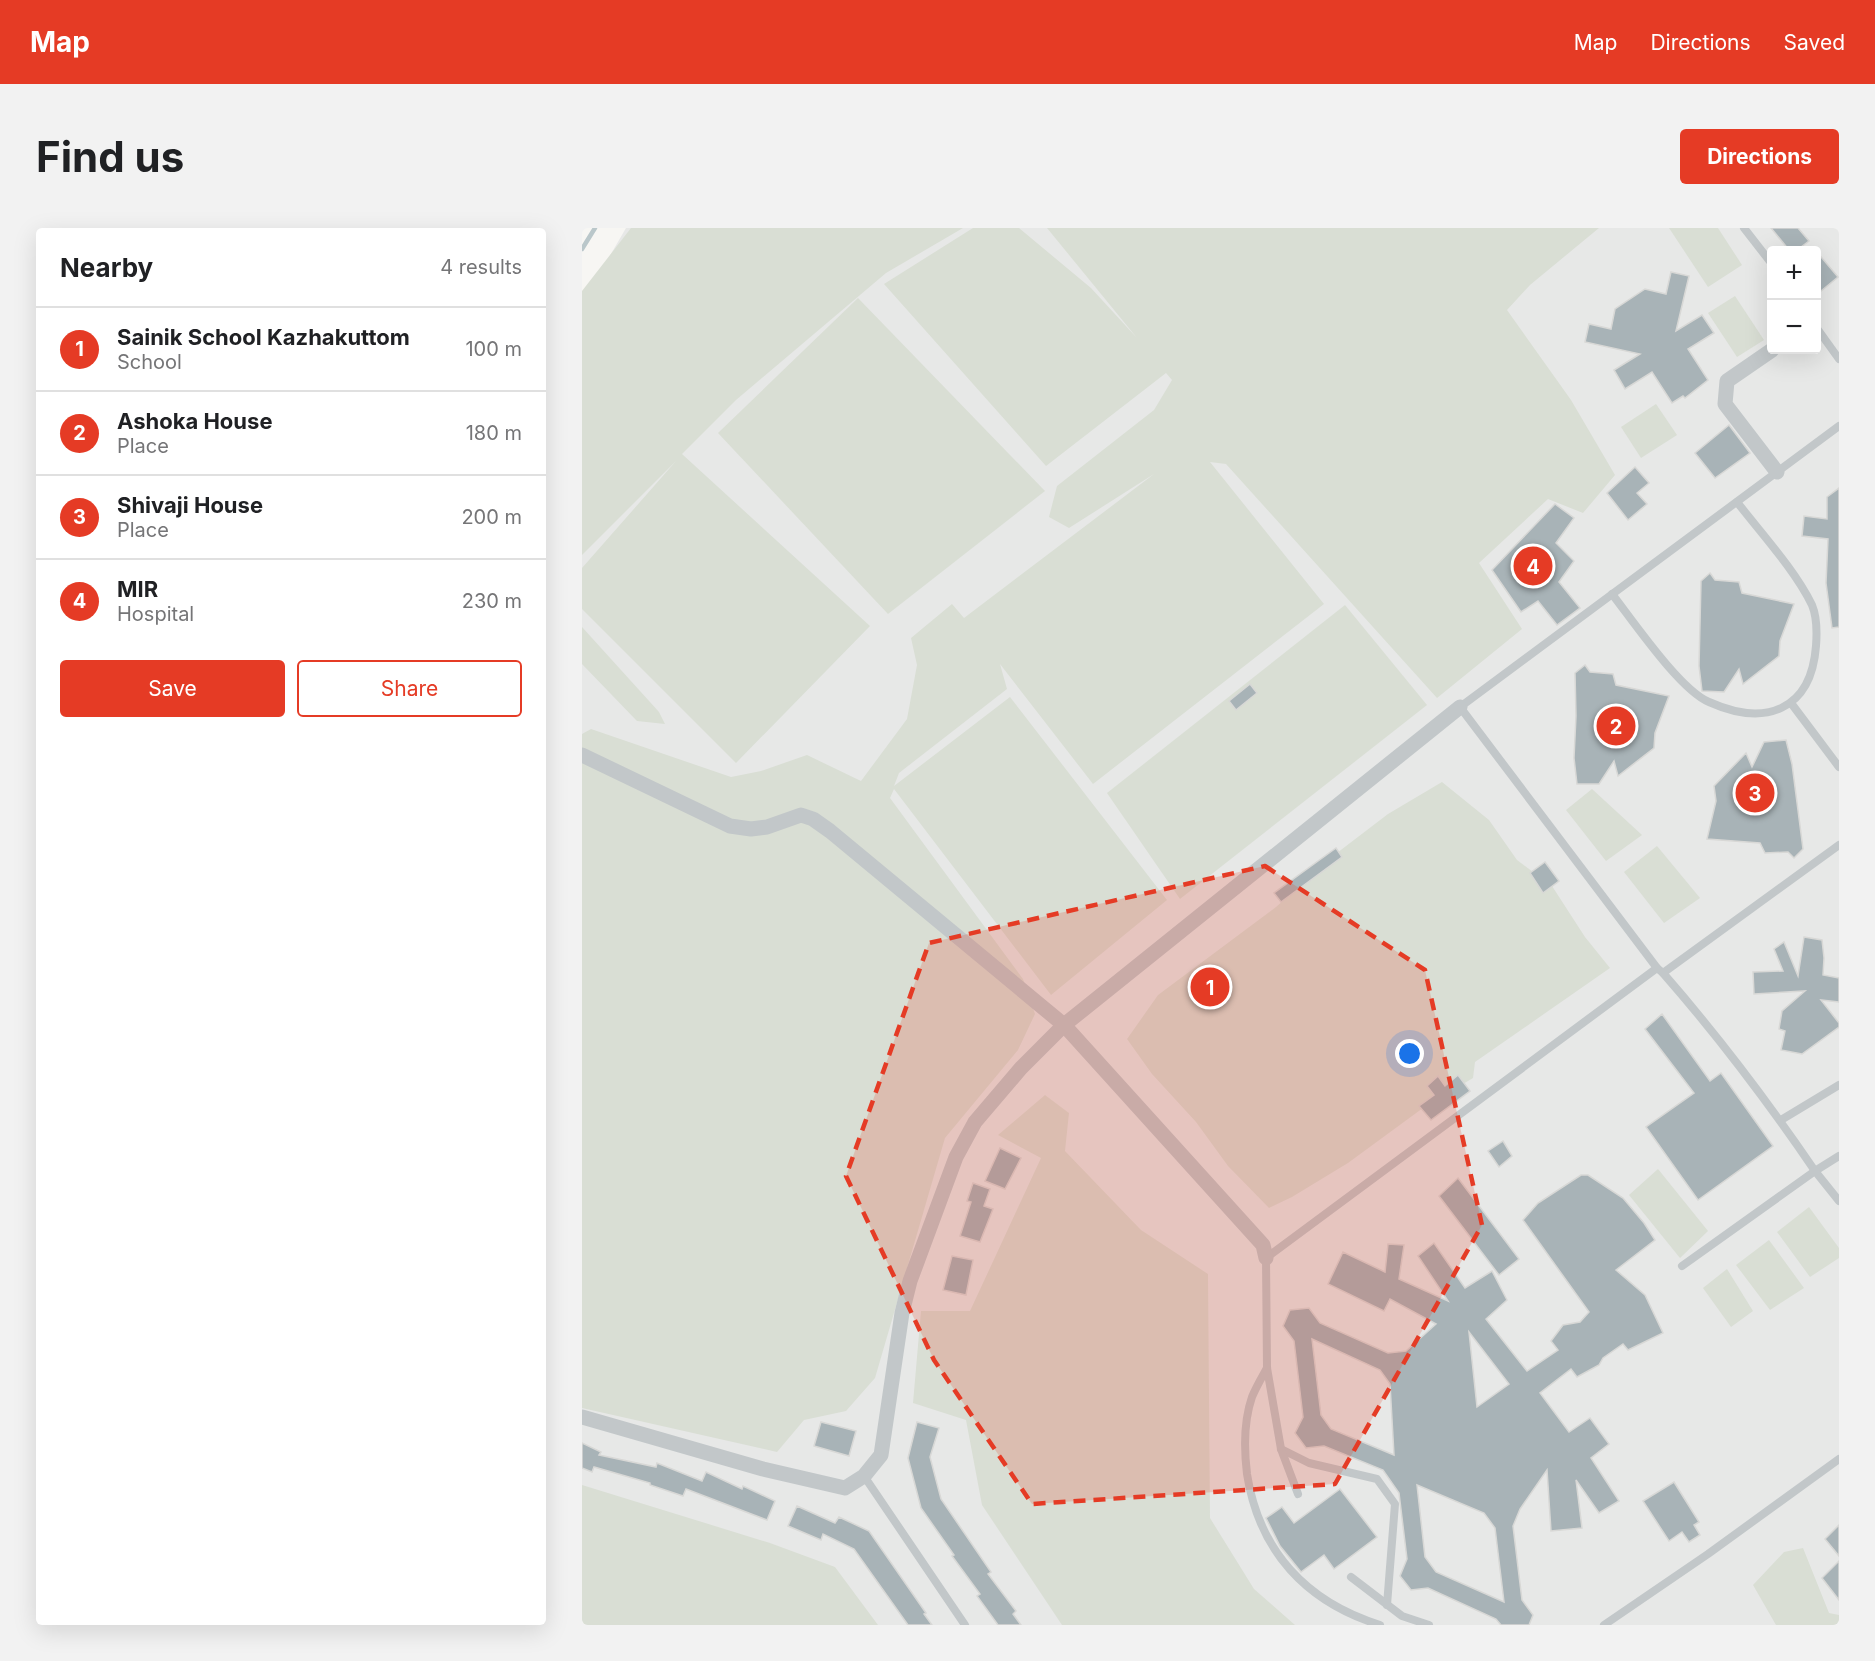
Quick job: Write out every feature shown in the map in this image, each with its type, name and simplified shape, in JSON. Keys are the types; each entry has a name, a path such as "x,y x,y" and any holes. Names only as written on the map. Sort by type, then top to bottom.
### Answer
{"street":[{"path":"1767,353 1727,381 1725,404 1777,472"},
{"path":"582,1418 763,1469 844,1488 864,1476 881,1455 902,1313 910,1281 956,1157 975,1122 1021,1068 1064,1026 1460,707"},
{"path":"582,755 730,826 759,828 801,815 813,819 1064,1026 1263,1245 1266,1258"}],"lane":[{"path":"1744,228 1767,258"},
{"path":"1821,334 1839,359"},
{"path":"1839,426 1460,707 1660,971 1716,1034 1839,1201"},
{"path":"1612,594 1665,662 1707,702 1734,711 1757,713 1779,711 1798,699 1807,682 1815,656 1817,630 1813,606 1793,575 1737,502"},
{"path":"1791,703 1839,767"},
{"path":"1298,1494 1281,1449 1267,1368 1266,1258 1660,971 1839,845"},
{"path":"1781,1120 1839,1084"},
{"path":"1682,1266 1839,1156"},
{"path":"1267,1368 1252,1397 1246,1429 1246,1462 1250,1495 1261,1526 1280,1559 1302,1584 1325,1601 1355,1617 1380,1625"},
{"path":"1281,1449 1309,1463 1377,1479 1395,1504 1387,1605"},
{"path":"1604,1625 1708,1554 1839,1459"},
{"path":"864,1476 965,1625"},
{"path":"1351,1577 1402,1616 1430,1625"}],"highlighted area":[{"path":"1265,866 1425,970 1482,1225 1335,1484 1032,1504 934,1360 846,1176 929,943"}],"shaded area":[{"path":"626,228 1839,228 1839,1625 582,1625 582,304"},
{"path":"631,228 963,228 886,273 736,400 682,454 870,626 736,763 582,609 582,568 676,461 582,555 582,291"},
{"path":"973,228 1019,228 1091,288 1137,338 1047,228 1599,228 1530,285 1507,310 1571,400 1615,475 1583,513 1548,499 1479,563 1522,629 1437,698 1226,464 1210,462 1324,604 1093,784 1000,664 1007,689 899,773 894,786 1010,697 1167,900 1051,995 894,789 890,798 1023,979 1035,1014 1018,1050 945,1138 875,1378 846,1411 804,1420 777,1452 582,1408 582,734 591,729 731,777 761,771 807,755 861,781 907,719 917,665 911,638 952,604 964,618 1154,474 1069,528 1049,517 1057,486 1154,410 1172,380 1166,373 1046,466 884,284"},
{"path":"1669,228 1718,228 1742,265 1708,287"},
{"path":"1735,296 1764,340 1737,357 1708,313"},
{"path":"858,298 1045,491 888,614 718,433"},
{"path":"1656,404 1677,435 1641,458 1621,427"},
{"path":"1345,605 1427,705 1180,899 1107,793"},
{"path":"582,627 659,712 665,724 637,721 582,664"},
{"path":"1442,782 1489,820 1517,860 1552,886 1585,937 1610,968 1475,1062 1473,1078 1423,1108 1348,1163 1292,1197 1269,1208 1228,1166 1196,1122 1152,1074 1127,1039 1158,995 1276,907 1333,856 1388,814"},
{"path":"1592,789 1642,835 1606,861 1566,810"},
{"path":"1657,846 1700,898 1664,923 1624,872"},
{"path":"1045,1095 1069,1113 1065,1151 1141,1230 1208,1274 1210,1518 1254,1589 1295,1625 1062,1625 982,1505 966,1420 913,1403 921,1311 970,1311 1041,1158 998,1135"},
{"path":"1658,1169 1708,1231 1680,1258 1629,1195"},
{"path":"1809,1207 1839,1248 1839,1258 1810,1277 1777,1232"},
{"path":"1769,1240 1804,1288 1770,1310 1736,1265"},
{"path":"1727,1269 1753,1311 1731,1327 1703,1288"},
{"path":"582,1485 770,1543 835,1567 878,1625 582,1625"},
{"path":"1803,1548 1829,1613 1839,1615 1839,1625 1776,1625 1753,1585 1784,1552"}],"building":[{"path":"1771,228 1798,228 1809,241 1802,246 1786,246"},
{"path":"1821,257 1838,277 1821,291"},
{"path":"1671,272 1689,276 1676,331 1702,315 1714,333 1688,349 1708,380 1685,398 1683,396 1672,403 1652,372 1625,389 1614,370 1640,354 1585,342 1589,324 1611,329 1615,309 1645,289 1666,294"},
{"path":"1729,425 1750,453 1715,478 1695,453"},
{"path":"1635,467 1649,483 1637,493 1647,504 1628,520 1607,493"},
{"path":"1839,488 1839,627 1832,628 1826,583 1828,539 1802,536 1804,516 1827,519 1827,497"},
{"path":"1555,504 1574,518 1556,543 1574,561 1559,582 1580,608 1557,625 1538,601 1521,612 1492,570"},
{"path":"1710,573 1715,580 1739,582 1742,593 1794,604 1780,641 1779,656 1743,684 1739,669 1724,692 1702,691 1699,666 1701,581"},
{"path":"1585,665 1590,672 1613,674 1616,685 1669,696 1655,733 1654,748 1618,776 1614,761 1599,784 1577,784 1574,758 1575,673"},
{"path":"1250,684 1257,693 1236,710 1229,701"},
{"path":"1786,740 1792,764 1803,849 1794,858 1788,852 1765,853 1760,843 1707,839 1716,801 1714,786 1746,753 1752,767 1764,742"},
{"path":"1336,848 1342,857 1281,902 1274,893"},
{"path":"1545,862 1559,881 1543,893 1530,873"},
{"path":"1804,937 1822,940 1823,975 1839,978 1839,1002 1821,1000 1839,1023 1839,1027 1802,1054 1781,1050 1785,1031 1779,1029 1782,1011 1805,991 1754,994 1753,972 1783,971 1774,949 1784,942 1798,976"},
{"path":"1662,1014 1710,1081 1721,1073 1773,1146 1698,1200 1646,1127 1694,1093 1645,1029"},
{"path":"1458,1075 1470,1091 1431,1120 1419,1106 1434,1095 1427,1086 1438,1076 1445,1086"},
{"path":"1503,1141 1512,1156 1499,1167 1488,1151"},
{"path":"1000,1148 1021,1158 1005,1189 985,1181"},
{"path":"1581,1175 1588,1175 1623,1198 1655,1240 1616,1270 1645,1295 1663,1333 1628,1350 1623,1344 1603,1358 1599,1365 1577,1377 1571,1369 1540,1393 1569,1432 1590,1418 1609,1444 1591,1458 1619,1501 1599,1513 1576,1480 1582,1528 1551,1531 1547,1470 1520,1509 1513,1526 1522,1600 1533,1615 1529,1625 1501,1625 1496,1619 1428,1588 1411,1590 1400,1576 1407,1559 1399,1493 1383,1470 1324,1446 1306,1448 1295,1433 1303,1417 1294,1341 1283,1326 1290,1310 1309,1308 1320,1323 1388,1353 1406,1351 1436,1324 1390,1299 1384,1311 1328,1284 1343,1252 1385,1272 1388,1244 1404,1245 1399,1279 1448,1301 1418,1256 1434,1243 1465,1288 1492,1271 1507,1300 1486,1319 1527,1371 1558,1350 1551,1341 1563,1325 1580,1322 1589,1312 1523,1220 1538,1203","holes":["1469,1332 1509,1384 1477,1407","1312,1339 1380,1370 1390,1384 1394,1455 1331,1429 1321,1415","1417,1485 1484,1513 1495,1528 1504,1602 1436,1572 1425,1557"]},
{"path":"1458,1178 1519,1259 1499,1275 1439,1196"},
{"path":"973,1183 990,1189 984,1206 993,1209 980,1242 960,1236 971,1202 967,1201"},
{"path":"952,1256 973,1260 966,1295 943,1290"},
{"path":"821,1422 856,1431 849,1456 814,1446"},
{"path":"917,1422 939,1428 930,1457 941,1499 991,1572 988,1574 1016,1611 1013,1614 1021,1625 998,1625 977,1596 980,1594 921,1508 908,1458"},
{"path":"582,1443 601,1452 599,1455 656,1467 657,1463 702,1481 706,1472 775,1501 767,1520 686,1489 683,1496 650,1485 650,1483 594,1467 592,1472 582,1468"},
{"path":"1674,1482 1699,1522 1694,1525 1700,1535 1689,1542 1682,1532 1669,1541 1643,1501"},
{"path":"1340,1489 1377,1537 1334,1569 1324,1555 1301,1572 1280,1546 1266,1518 1282,1507 1294,1523"},
{"path":"797,1506 835,1523 839,1517 869,1531 932,1625 908,1625 854,1549 823,1534 821,1540 788,1526"},
{"path":"1839,1525 1839,1556 1825,1539"},
{"path":"1839,1561 1839,1600 1822,1578"}],"waterway":[{"path":"582,249 595,228"}],"place":[{"name":"MIR","path":"1533,566"},
{"name":"Ashoka House","path":"1616,726"},
{"name":"Shivaji House","path":"1755,793"},
{"name":"Sainik School Kazhakuttom","path":"1210,987"}]}
